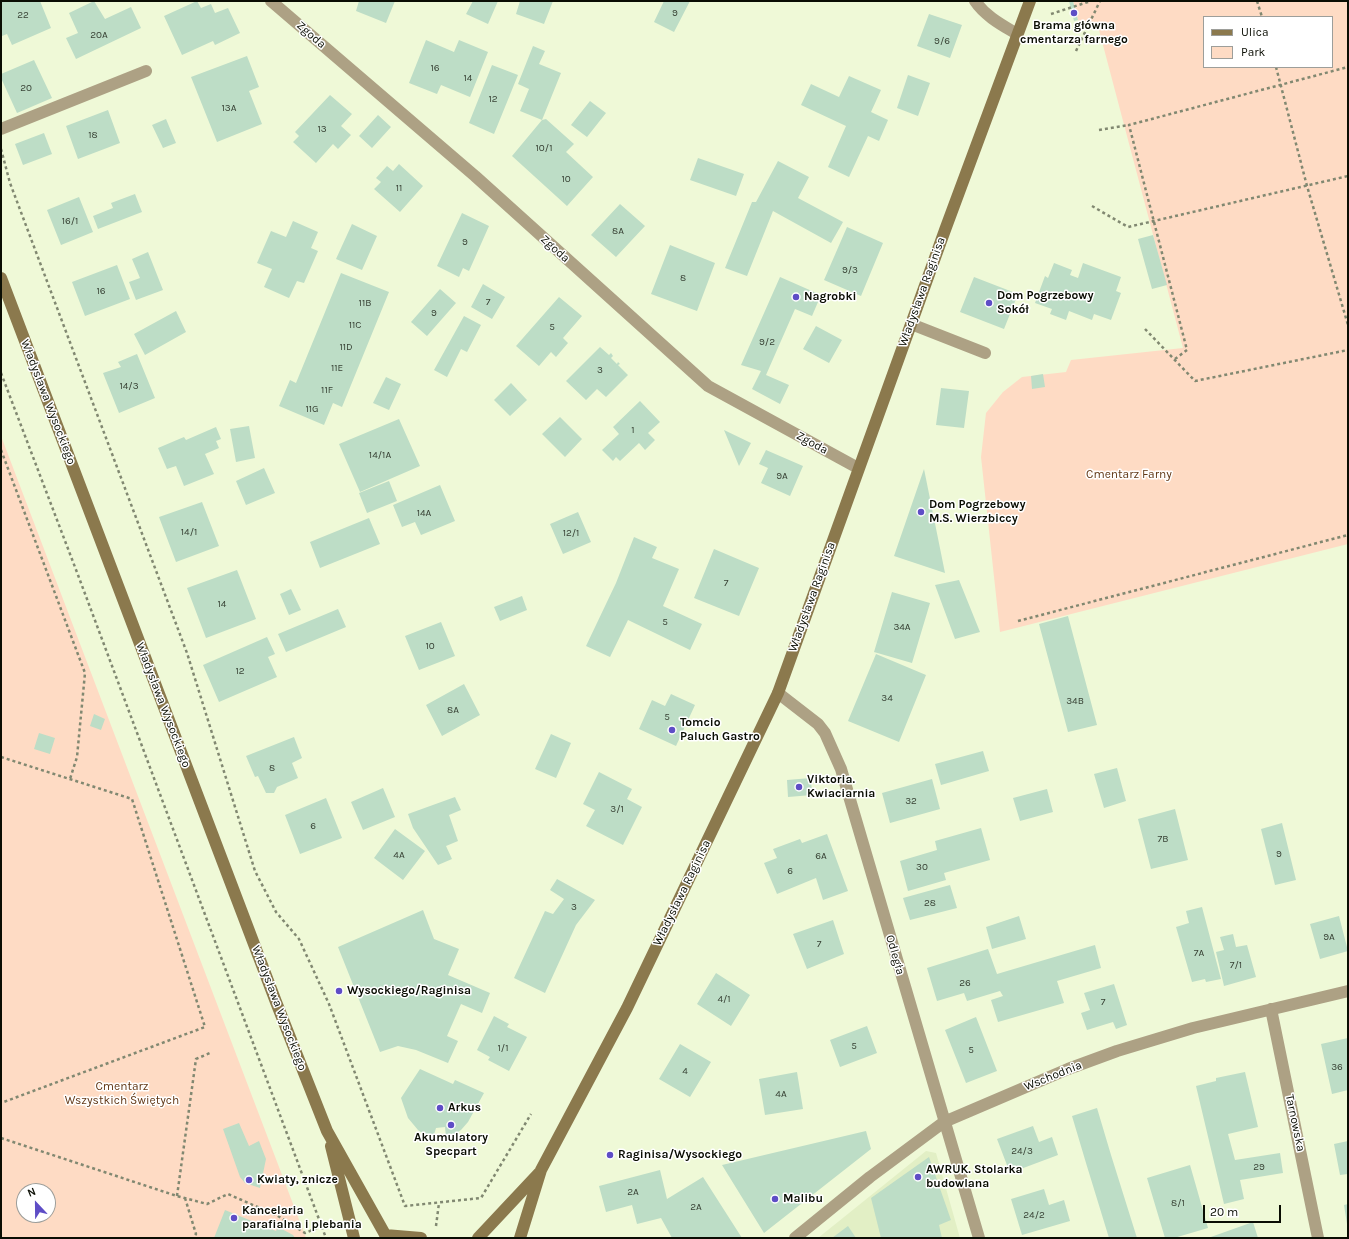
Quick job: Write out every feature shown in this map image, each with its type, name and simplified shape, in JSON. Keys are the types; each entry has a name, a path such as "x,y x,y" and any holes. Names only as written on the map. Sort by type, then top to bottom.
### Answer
{"street":[{"name":"Zgoda","path":"271,1 475,176 708,386 858,468"},
{"path":"975,1 980,8 994,20 1017,34"},
{"name":"Władysława Raginisa","path":"520,1238 541,1170 627,1008 778,693 858,468 1030,1"},
{"path":"1,129 146,71"},
{"name":"Władysława Wysockiego","path":"1,278 276,1002 328,1132 386,1236"},
{"path":"911,324 986,353"},
{"name":"Odległa","path":"778,693 818,724 825,733 841,769 979,1238"},
{"name":"Wschodnia","path":"795,1238 870,1177 944,1122 1068,1068 1117,1051 1193,1028 1348,991"},
{"name":"Tarnowska","path":"1271,1009 1318,1238"},
{"name":"Władysława Wysockiego","path":"328,1132 354,1238"},
{"name":"Władysława Raginisa","path":"478,1238 541,1170"},
{"path":"386,1236 421,1238"}],"path":[{"path":"1051,14 1090,1"},
{"path":"1076,51 1100,1"},
{"path":"1257,1 1262,16"},
{"path":"1099,130 1129,125 1282,86 1348,67"},
{"path":"1276,68 1348,325"},
{"path":"1129,125 1155,221 1187,350 1175,359"},
{"path":"1,149 10,183 187,653 255,871 276,912 299,939 329,1004 405,1206 481,1198 531,1114"},
{"path":"1092,206 1128,227 1348,176"},
{"path":"1145,329 1195,381 1348,350"},
{"path":"1,373 326,1238"},
{"path":"1,450 85,673 78,757 70,779"},
{"path":"1018,621 1348,535"},
{"path":"1,757 132,799 205,1028 1,1103"},
{"path":"177,1196 196,1059 210,1053"},
{"path":"1,1138 177,1196 206,1204 228,1194 278,1216 305,1233 322,1226"},
{"path":"185,1198 196,1234 194,1238"},
{"path":"435,1231 439,1203"}],"shaded area":[{"name":"AWRUK. Stolarka budowlana","path":"926,1151 936,1153 960,1238 818,1238"}],"green space":[{"name":"Cmentarz Farny","path":"1073,1 1348,1 1348,544 1000,632 981,457 986,413 1003,392 1022,377 1066,372 1071,360 1183,348 1099,30 1078,20"},
{"name":"Cmentarz Wszystkich Świętych","path":"1,436 306,1238 1,1238"}],"building":[{"path":"1,1 40,1 51,28 12,45 7,34 2,36 1,33"},
{"path":"94,1 105,19 131,7 141,28 76,59 66,38 78,33 69,13"},
{"path":"197,1 201,8 211,4 215,13 228,8 240,33 215,45 213,41 182,55 164,16"},
{"path":"359,1 395,1 386,23 356,11"},
{"path":"473,1 498,1 488,24 466,14"},
{"path":"520,1 553,1 544,24 516,14"},
{"path":"664,1 690,1 674,32 654,22"},
{"name":"Brama główna cmentarza farnego","path":"1069,1 1073,1 1078,20 1074,21"},
{"path":"929,14 962,25 950,58 917,46"},
{"path":"426,40 454,52 459,40 488,52 470,97 441,85 437,94 409,83"},
{"path":"533,46 545,51 539,64 561,73 542,120 520,111 529,89 518,84"},
{"path":"247,56 259,87 249,91 262,124 217,142 191,77"},
{"path":"34,60 52,98 17,113 1,78 1,74"},
{"path":"492,65 518,75 494,134 469,123"},
{"path":"908,75 930,83 918,116 897,108"},
{"path":"849,76 881,90 871,112 888,120 879,141 868,136 849,177 828,167 846,126 801,105 811,84 839,97"},
{"path":"330,95 352,114 341,126 351,135 338,149 333,144 316,163 293,142 299,136 295,132"},
{"path":"590,101 606,113 587,137 571,125"},
{"path":"108,110 120,143 78,159 66,126"},
{"path":"378,115 391,127 372,148 359,136"},
{"path":"166,119 176,143 163,148 152,125"},
{"path":"546,119 574,144 566,152 593,177 567,206 512,156 542,120"},
{"path":"44,133 52,154 23,165 15,144"},
{"path":"698,158 744,174 736,196 690,180"},
{"path":"778,161 809,177 798,198 843,222 831,243 773,211 747,276 725,268 752,202 756,202"},
{"path":"399,164 423,186 400,212 374,189 381,182 376,178 387,166 393,171"},
{"path":"135,194 142,212 98,229 93,216 113,208 111,203"},
{"path":"79,197 93,232 61,245 47,210"},
{"path":"620,204 645,226 616,257 591,235"},
{"path":"462,213 489,226 469,271 463,268 459,277 437,266"},
{"path":"293,221 318,232 311,248 318,251 304,283 297,281 289,298 264,287 272,269 257,263 271,231 286,237"},
{"path":"352,224 377,236 362,270 336,259"},
{"path":"847,227 883,243 861,296 824,280"},
{"path":"1153,235 1167,285 1152,289 1138,239"},
{"path":"670,245 715,263 697,311 651,294"},
{"path":"148,252 163,290 136,300 129,282 140,278 132,259"},
{"path":"1054,263 1072,270 1070,275 1078,278 1083,263 1121,277 1116,291 1121,293 1111,320 1094,314 1092,320 1069,311 1066,320 1050,314 1052,309 1035,303 1045,276 1048,278"},
{"path":"117,265 130,299 85,316 72,282"},
{"path":"341,273 389,292 342,407 333,403 324,425 279,406 290,380 296,383"},
{"path":"780,277 821,295 812,316 795,309 766,375 789,385 780,404 752,389 761,371 741,365"},
{"name":"Dom Pogrzebowy Sokół","path":"974,277 1018,294 1004,329 960,312"},
{"path":"483,284 505,297 492,319 471,307"},
{"path":"440,289 456,303 427,336 411,322"},
{"path":"559,297 582,316 563,338 568,343 556,357 551,352 539,366 516,346"},
{"path":"176,311 186,332 145,355 134,334"},
{"path":"464,316 481,325 467,352 461,349 447,377 434,370"},
{"path":"816,326 842,340 829,363 803,349"},
{"path":"600,347 609,355 611,353 613,356 611,358 617,364 618,362 620,364 618,365 628,375 606,397 597,389 586,400 566,381"},
{"path":"137,354 155,398 119,413 103,373 121,367 118,362"},
{"path":"1043,374 1045,387 1032,389 1031,376"},
{"path":"386,377 401,384 389,410 373,403"},
{"path":"511,383 527,400 510,416 494,400"},
{"path":"941,388 969,391 964,428 936,425"},
{"path":"640,401 660,422 648,433 655,440 645,450 639,443 620,461 616,457 613,461 602,450 619,434 613,427"},
{"path":"560,417 582,439 565,457 542,434"},
{"path":"399,419 420,466 360,492 339,444"},
{"path":"249,426 255,458 236,462 230,429"},
{"path":"216,427 221,439 216,441 219,448 205,454 214,474 184,486 176,466 167,469 158,448 184,437 186,440"},
{"path":"724,430 751,443 739,466"},
{"path":"766,450 803,466 790,496 761,483 768,468 759,464"},
{"path":"264,468 275,493 246,505 236,481"},
{"name":"Dom Pogrzebowy M.S. Wierzbiccy","path":"924,469 945,573 894,556"},
{"path":"389,481 397,501 367,513 359,493"},
{"path":"440,485 455,521 421,535 415,522 402,527 393,505"},
{"path":"202,502 219,546 176,562 159,517"},
{"path":"578,512 591,542 563,554 550,524"},
{"path":"369,518 380,544 320,568 310,542"},
{"path":"634,537 657,547 652,558 679,569 663,606 702,624 690,650 628,620 610,657 586,646 616,583"},
{"path":"714,549 759,568 739,616 694,598"},
{"path":"237,570 256,619 206,638 187,588"},
{"path":"959,580 980,632 955,639 935,585"},
{"path":"291,589 301,610 289,615 280,594"},
{"path":"892,592 930,603 912,663 874,652"},
{"path":"522,596 527,610 500,621 494,607"},
{"path":"338,609 346,627 286,652 278,634"},
{"path":"1068,616 1097,725 1068,732 1039,624"},
{"path":"441,622 455,656 419,670 405,636"},
{"path":"267,637 275,654 268,657 277,677 219,702 203,665"},
{"path":"876,654 926,675 899,742 848,721"},
{"path":"464,684 480,715 442,736 426,705"},
{"path":"671,694 695,705 676,746 639,729 652,700 665,706"},
{"path":"94,714 105,719 101,730 90,726"},
{"path":"39,733 55,738 50,754 34,749"},
{"path":"551,734 571,743 556,778 535,769"},
{"path":"294,737 302,758 292,763 298,778 277,787 274,793 266,793 258,776 255,777 246,756"},
{"path":"983,751 989,771 941,785 935,764"},
{"path":"1117,768 1126,801 1104,808 1094,774"},
{"path":"599,772 632,789 627,799 642,807 623,845 586,826 595,810 583,804"},
{"name":"Viktoria. Kwiaciarnia","path":"811,778 812,795 788,797 787,780"},
{"path":"932,779 940,809 890,823 882,793"},
{"path":"383,788 395,817 363,830 351,802"},
{"path":"1047,789 1053,812 1020,821 1013,798"},
{"path":"455,797 461,810 449,815 458,841 446,846 452,859 438,865 413,828 408,814"},
{"path":"326,798 342,838 300,854 285,815"},
{"path":"1175,809 1188,860 1151,869 1138,819"},
{"path":"1282,823 1296,880 1275,885 1261,829"},
{"path":"981,828 990,860 944,873 946,880 908,891 900,861 937,850 935,841"},
{"path":"395,829 425,851 403,880 374,858"},
{"path":"827,834 848,891 823,900 816,878 777,894 764,863 777,858 773,849 800,839 802,843"},
{"path":"557,879 595,900 576,925 545,993 514,978 545,911 553,914 564,899 550,890"},
{"path":"950,885 957,908 910,920 903,898"},
{"path":"1202,907 1221,979 1206,982 1205,979 1192,982 1176,927 1189,923 1186,911"},
{"path":"423,910 434,939 459,949 448,975 490,993 482,1013 461,1004 447,1036 458,1041 448,1063 416,1050 398,1046 380,1052 338,947"},
{"path":"1019,916 1026,939 992,949 986,927"},
{"path":"1339,916 1348,951 1320,959 1310,924"},
{"path":"833,920 844,954 807,969 793,934"},
{"path":"1233,934 1236,947 1247,945 1256,977 1224,986 1216,952 1224,950 1220,937"},
{"path":"1095,945 1101,968 1057,981 1064,1003 998,1022 991,1000 1003,996 1000,991 967,1001 964,993 937,1001 927,968 988,949 997,974"},
{"path":"716,973 750,995 731,1026 697,1004"},
{"path":"1114,984 1127,1025 1116,1029 1113,1022 1087,1030 1081,1013 1090,1010 1084,993"},
{"path":"494,1016 509,1024 507,1027 527,1037 509,1071 488,1060 490,1057 477,1050"},
{"path":"976,1017 997,1071 966,1083 945,1030"},
{"path":"867,1026 877,1053 840,1067 830,1040"},
{"path":"1348,1038 1348,1090 1332,1094 1321,1044"},
{"path":"680,1044 711,1062 690,1097 659,1079"},
{"name":"Arkus","path":"420,1069 453,1084 455,1080 484,1093 468,1122 461,1130 452,1136 446,1138 445,1127 436,1128 433,1138 426,1136 418,1130 408,1118 401,1098"},
{"path":"797,1072 803,1109 765,1115 759,1079"},
{"path":"1245,1072 1258,1127 1228,1134 1235,1160 1280,1153 1283,1173 1240,1180 1244,1199 1224,1204 1196,1086 1216,1081 1216,1078"},
{"path":"1097,1108 1137,1238 1109,1238 1072,1116"},
{"path":"239,1123 249,1146 259,1141 266,1159 260,1188 245,1183 240,1177 223,1129"},
{"path":"1033,1126 1039,1142 1052,1137 1058,1155 1010,1173 997,1139"},
{"name":"Malibu","path":"866,1131 871,1149 764,1233 722,1165"},
{"path":"1348,1141 1348,1174 1340,1175 1334,1144"},
{"name":"AWRUK. Stolarka budowlana","path":"929,1157 951,1220 939,1225 942,1238 881,1238 871,1198"},
{"path":"1190,1165 1208,1228 1174,1238 1165,1238 1147,1178"},
{"path":"660,1170 667,1199 703,1177 742,1238 672,1238 661,1218 637,1224 632,1205 606,1212 599,1186"},
{"path":"1044,1189 1049,1205 1064,1200 1070,1221 1022,1235 1011,1199"},
{"path":"1348,1204 1348,1224 1347,1224 1344,1205"},
{"name":"Kancelaria parafialna i plebania","path":"225,1210 276,1231 278,1227 293,1235 295,1238 214,1238"},
{"path":"1253,1222 1258,1238 1208,1238"},
{"path":"848,1226 856,1238 832,1238"}],"place":[{"name":"Brama główna cmentarza farnego","path":"1074,13"},
{"name":"Nagrobki","path":"796,297"},
{"name":"Dom Pogrzebowy Sokół","path":"989,303"},
{"name":"Dom Pogrzebowy M.S. Wierzbiccy","path":"921,512"},
{"name":"Tomcio Paluch Gastro","path":"672,730"},
{"name":"Viktoria. Kwiaciarnia","path":"799,787"},
{"name":"Wysockiego/Raginisa","path":"339,991"},
{"name":"Arkus","path":"440,1108"},
{"name":"Akumulatory Specpart","path":"451,1125"},
{"name":"Raginisa/Wysockiego","path":"610,1155"},
{"name":"AWRUK. Stolarka budowlana","path":"918,1177"},
{"name":"Kwiaty, znicze","path":"249,1180"},
{"name":"Malibu","path":"775,1199"},
{"name":"Kancelaria parafialna i plebania","path":"234,1218"}]}
